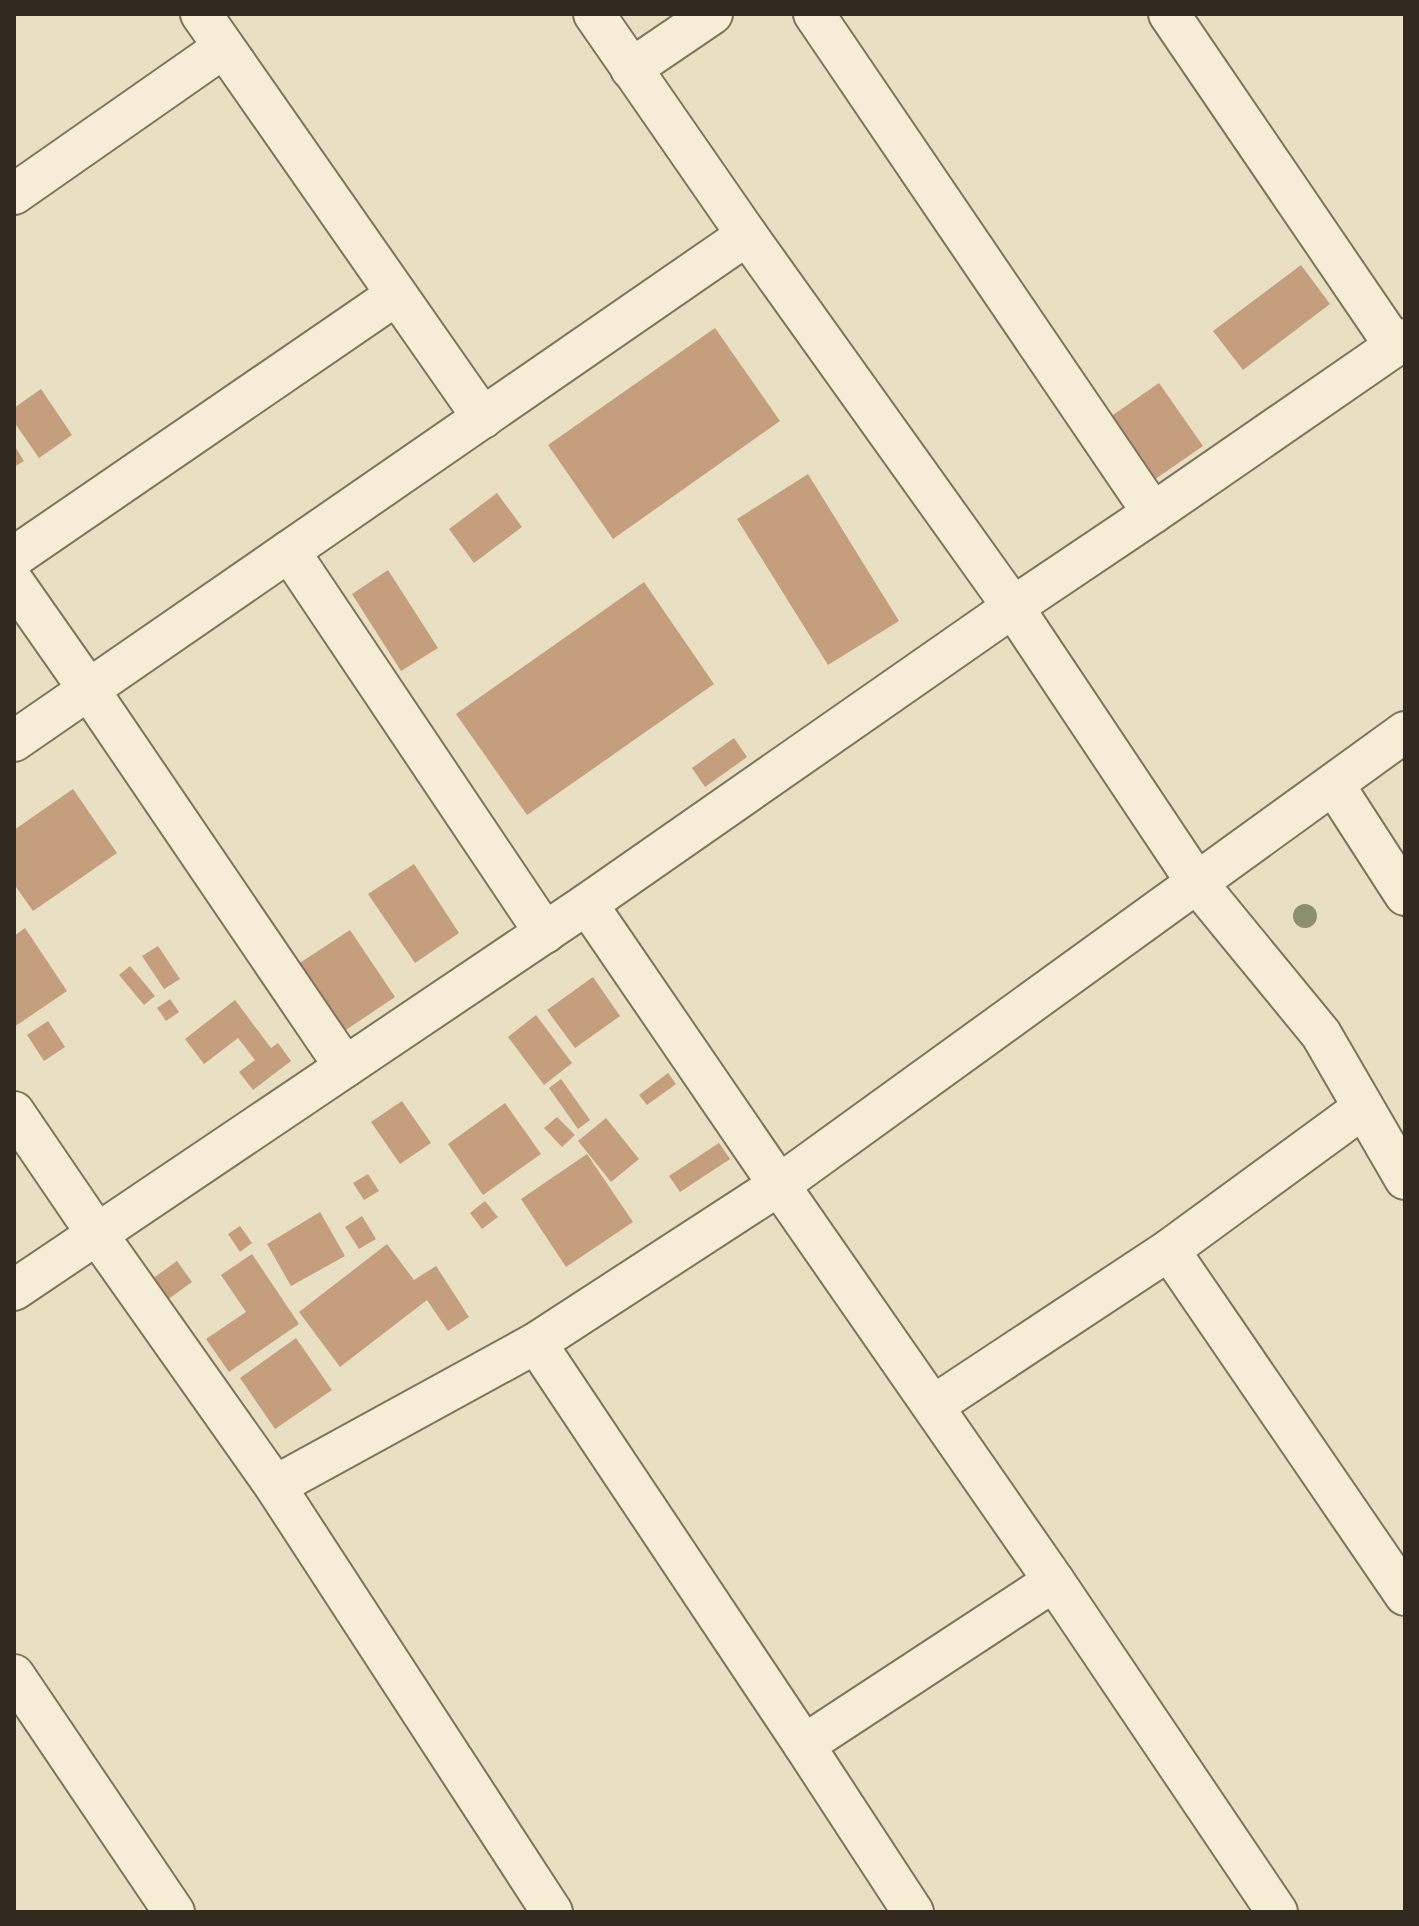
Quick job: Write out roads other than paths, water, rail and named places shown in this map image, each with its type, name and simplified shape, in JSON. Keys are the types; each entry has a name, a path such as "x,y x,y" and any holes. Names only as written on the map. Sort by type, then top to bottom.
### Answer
{"street":[{"path":"201,14 483,418"},
{"path":"594,14 747,235 1013,607 1197,883 1321,1034 1405,1179"},
{"path":"631,69 712,14"},
{"path":"814,14 1153,513"},
{"path":"14,1290 545,933 1400,342 1169,14"},
{"path":"14,194 223,48"},
{"path":"14,741 747,235"},
{"path":"14,557 396,295"},
{"path":"289,551 545,933"},
{"path":"14,583 345,1067"},
{"path":"275,1486 536,1343 779,1185 1405,732"},
{"path":"1334,785 1405,895"},
{"path":"587,904 1054,1581 1277,1912"},
{"path":"933,1406 1169,1250 1363,1108"},
{"path":"14,1112 275,1486 552,1912"},
{"path":"1169,1250 1405,1595"},
{"path":"536,1343 913,1912"},
{"path":"804,1745 1054,1581"},
{"path":"17,1685 174,1912"}]}
